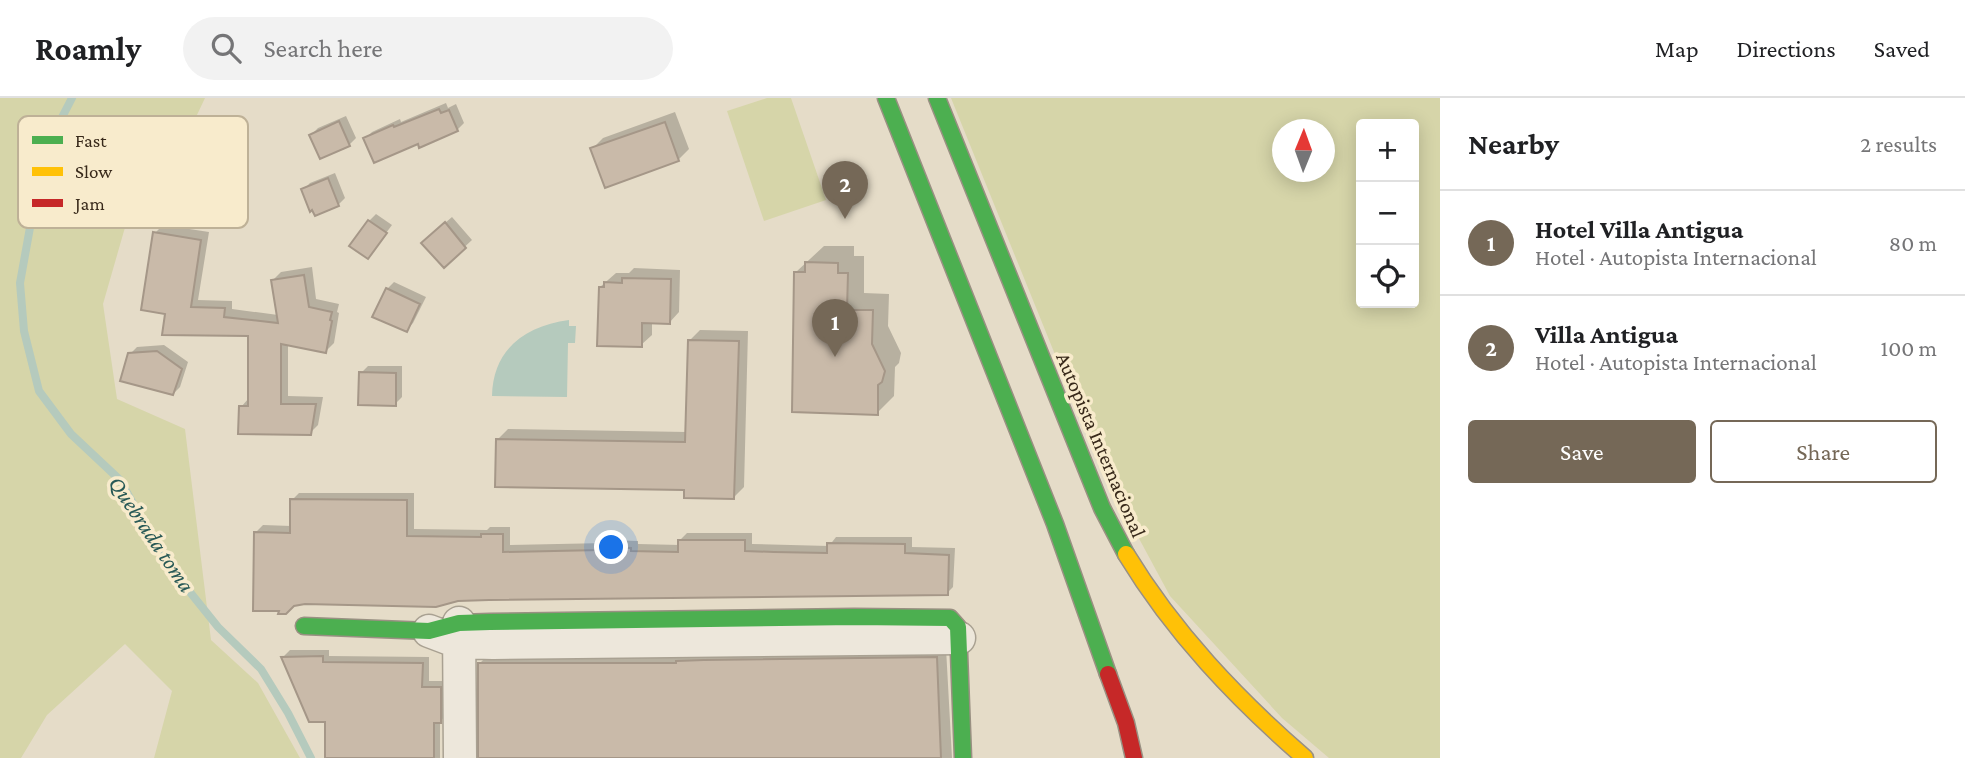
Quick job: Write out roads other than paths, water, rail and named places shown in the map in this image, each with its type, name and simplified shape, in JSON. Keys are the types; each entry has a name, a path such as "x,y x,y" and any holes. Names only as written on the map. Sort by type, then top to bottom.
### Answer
{"main road":[{"path":"886,98 1055,524 1126,723 1134,758"},
{"name":"Autopista Internacional","path":"937,98 1112,532 1159,603 1227,685 1305,758"},
{"path":"304,626 448,632"},
{"path":"959,638 963,758"},
{"path":"1227,685 1260,737"}],"street":[{"path":"460,758 448,632 493,643 959,638"}],"waterway":[{"name":"Quebrada toma","path":"63,116 72,98"},
{"name":"Quebrada toma","path":"30,228 20,283 24,331 39,391 71,434 120,480 165,561 218,627 261,669 311,758"}],"place":[{"name":"Villa Antigua","path":"845,219"},
{"name":"Hotel Villa Antigua","path":"835,357"}]}
